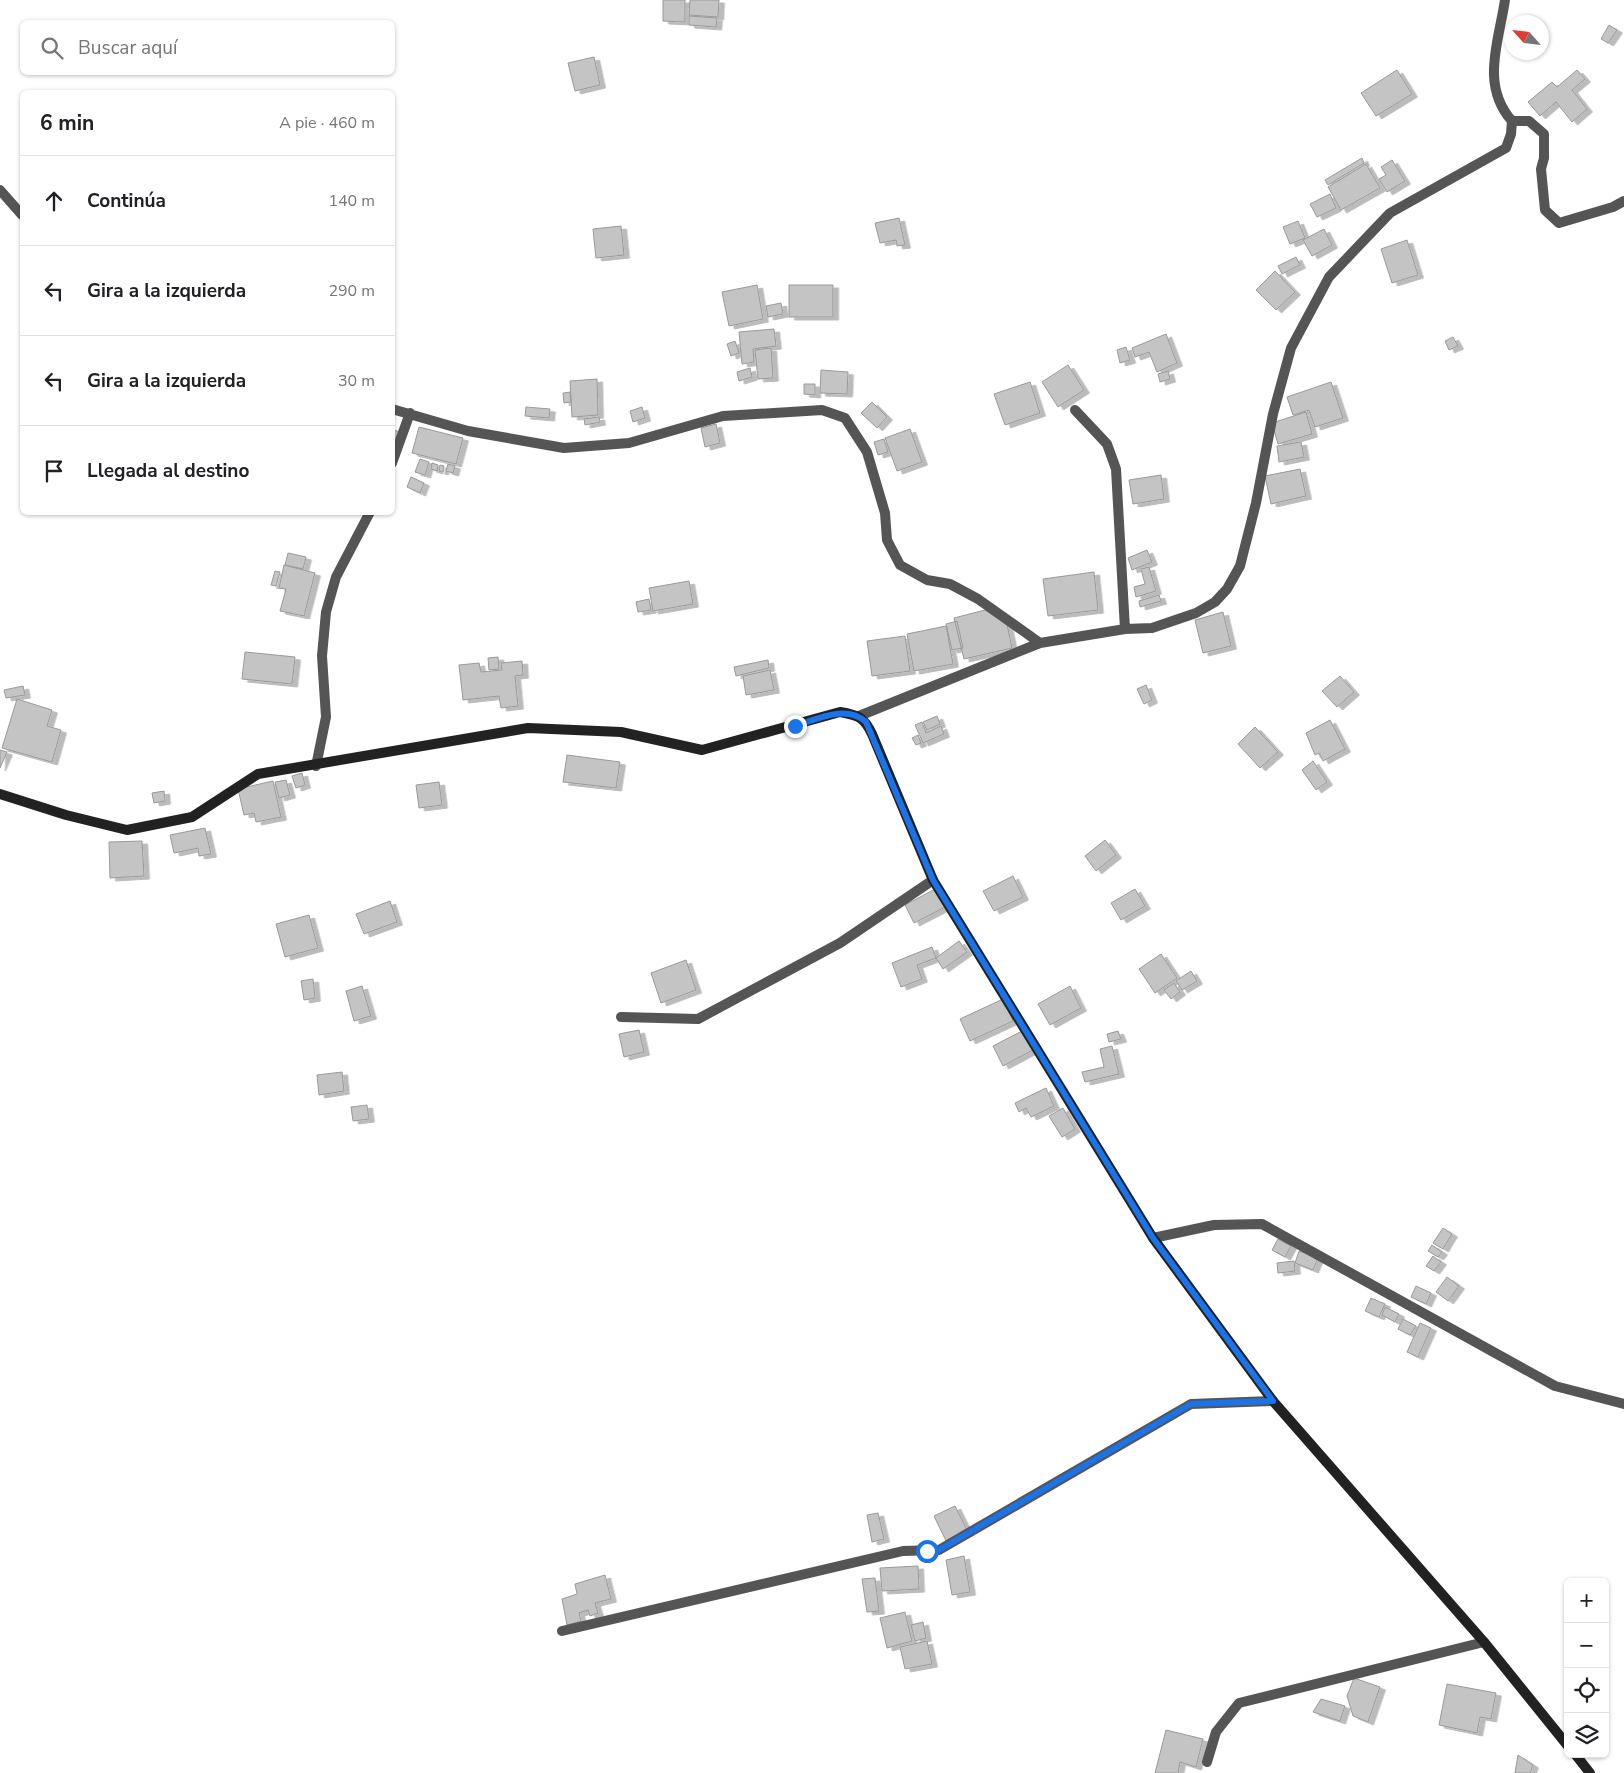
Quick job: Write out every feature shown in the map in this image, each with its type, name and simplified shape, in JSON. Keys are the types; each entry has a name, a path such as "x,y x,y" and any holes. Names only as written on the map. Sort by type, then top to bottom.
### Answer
{"street":[{"path":"1504,0 1501,32 1493,56 1494,82 1506,115 1512,121 1529,121 1544,134 1544,158 1541,169 1545,210 1559,223 1613,207 1624,201"},
{"path":"859,716 1040,643 1125,629 1152,628 1196,613 1215,602 1227,589 1240,566 1256,503 1273,414 1291,348 1330,277 1390,214 1506,148 1511,134 1512,121"},
{"path":"0,190 20,213"},
{"path":"395,410 468,431 564,448 629,443 723,416 822,410 845,418 867,452 885,513 887,540 900,565 927,580 950,584 978,599 1040,643"},
{"path":"1075,410 1107,444 1116,469 1125,629"},
{"path":"395,455 410,413"},
{"path":"316,766 326,717 322,656 326,612 336,577 368,515"},
{"path":"0,794 66,815 126,830 192,817 258,774 316,766 528,728 621,732 702,750 840,712 859,716 866,722 872,734 933,880 1153,1238 1273,1401 1484,1642 1564,1741"},
{"path":"621,1017 698,1019 840,943 933,880"},
{"path":"1153,1238 1214,1225 1262,1224 1555,1386 1624,1404"},
{"path":"562,1631 902,1551 939,1550 1191,1404 1273,1401"},
{"path":"1207,1762 1216,1732 1239,1703 1484,1642"},
{"path":"1578,1758 1590,1773"}],"building":[{"path":"663,0 685,0 685,22 663,21"},
{"path":"690,0 719,0 718,17 689,15"},
{"path":"689,16 717,18 716,27 689,25"},
{"path":"1609,25 1617,30 1608,43 1601,39"},
{"path":"594,57 600,85 575,91 568,63"},
{"path":"1397,70 1412,94 1376,116 1361,93"},
{"path":"1577,70 1585,79 1572,90 1587,109 1572,122 1556,102 1540,116 1528,102 1552,82 1557,87"},
{"path":"1362,158 1364,163 1328,185 1325,180"},
{"path":"1392,160 1405,181 1387,192 1379,179 1386,175 1381,167"},
{"path":"1366,164 1380,188 1341,210 1328,187"},
{"path":"1330,194 1336,208 1317,217 1310,204"},
{"path":"899,218 905,245 897,246 896,240 880,243 875,223"},
{"path":"1298,221 1305,238 1290,244 1283,227"},
{"path":"621,226 624,255 596,258 593,229"},
{"path":"1324,229 1332,245 1312,256 1303,240"},
{"path":"1407,240 1418,275 1392,283 1381,249"},
{"path":"1296,257 1300,265 1282,274 1278,266"},
{"path":"1275,271 1295,292 1276,310 1256,290"},
{"path":"757,285 763,319 729,326 722,292"},
{"path":"789,285 833,285 833,317 789,317"},
{"path":"781,303 783,314 768,317 766,306"},
{"path":"774,329 776,346 753,349 754,362 742,364 739,332"},
{"path":"1166,334 1177,363 1157,372 1149,352 1135,357 1132,348"},
{"path":"1453,337 1458,346 1449,350 1445,341"},
{"path":"735,341 739,353 731,356 727,344"},
{"path":"1126,347 1130,360 1120,363 1117,350"},
{"path":"771,348 773,378 758,379 755,350"},
{"path":"1068,365 1084,390 1058,407 1042,382"},
{"path":"750,368 752,377 739,381 737,372"},
{"path":"821,370 848,372 847,394 820,393"},
{"path":"1168,371 1170,379 1160,382 1158,374"},
{"path":"597,379 598,415 572,417 570,381"},
{"path":"1030,382 1040,413 1005,425 994,394"},
{"path":"1331,382 1343,418 1315,427 1309,410 1293,415 1287,397"},
{"path":"804,384 815,384 815,395 804,394"},
{"path":"570,392 571,402 564,403 563,393"},
{"path":"872,402 887,417 877,428 861,413"},
{"path":"526,407 550,409 549,418 525,416"},
{"path":"642,407 645,418 633,422 630,411"},
{"path":"1306,412 1312,434 1278,444 1272,423"},
{"path":"599,417 600,422 585,425 584,419"},
{"path":"716,424 720,443 705,447 701,428"},
{"path":"419,427 463,438 456,464 412,453"},
{"path":"910,429 922,462 897,471 885,438"},
{"path":"395,430 399,432 395,439"},
{"path":"884,439 888,452 878,455 874,442"},
{"path":"1301,442 1304,457 1279,462 1277,446"},
{"path":"420,459 429,462 425,475 415,472"},
{"path":"432,463 438,465 437,471 431,469"},
{"path":"448,464 455,466 453,473 446,471"},
{"path":"440,465 444,466 443,472 439,471"},
{"path":"1300,469 1306,496 1271,504 1265,476"},
{"path":"1161,475 1164,499 1133,504 1129,480"},
{"path":"411,477 424,483 420,493 407,487"},
{"path":"1147,550 1152,562 1132,570 1128,558"},
{"path":"288,553 306,557 303,569 285,565"},
{"path":"284,565 315,573 304,616 280,611 286,589 279,588"},
{"path":"1149,567 1156,591 1136,597 1134,587 1145,584 1141,569"},
{"path":"275,571 280,572 276,586 271,585"},
{"path":"1094,572 1098,610 1048,616 1043,579"},
{"path":"689,581 693,604 653,611 649,588"},
{"path":"1159,595 1161,601 1140,607 1139,601"},
{"path":"649,599 651,610 638,612 636,602"},
{"path":"985,610 1007,624 1012,648 964,659 954,618"},
{"path":"1223,612 1231,646 1203,653 1195,620"},
{"path":"957,621 963,648 952,650 946,624"},
{"path":"946,626 953,664 914,671 907,634"},
{"path":"905,636 910,671 872,676 867,641"},
{"path":"245,652 295,657 292,684 242,679"},
{"path":"498,657 499,669 489,670 488,658"},
{"path":"768,660 769,668 736,676 734,667"},
{"path":"522,661 523,675 515,676 518,706 501,708 499,696 463,700 459,665 479,663 481,672 502,670 501,663"},
{"path":"770,670 774,690 746,695 743,676"},
{"path":"1340,676 1354,692 1337,707 1322,691"},
{"path":"1146,685 1152,700 1144,704 1137,689"},
{"path":"23,686 25,695 6,698 4,690"},
{"path":"17,699 52,710 47,726 61,730 52,762 2,748"},
{"path":"937,716 940,724 927,730 923,722"},
{"path":"1330,720 1345,749 1323,761 1319,753 1315,755 1306,733"},
{"path":"922,722 926,733 941,726 944,734 923,743 915,725"},
{"path":"1255,727 1278,752 1260,768 1238,744"},
{"path":"918,735 921,743 916,745 912,738"},
{"path":"0,750 7,752 0,768"},
{"path":"567,755 620,762 616,788 563,782"},
{"path":"1313,761 1327,782 1316,790 1302,770"},
{"path":"302,773 305,785 296,788 292,776"},
{"path":"286,780 290,795 279,798 275,782"},
{"path":"273,781 281,817 256,822 254,813 244,815 238,789"},
{"path":"439,782 442,805 419,808 416,785"},
{"path":"164,791 165,801 154,803 152,793"},
{"path":"205,828 211,854 199,856 198,848 174,853 170,835"},
{"path":"1105,840 1116,855 1096,871 1085,856"},
{"path":"142,841 144,876 110,878 109,842"},
{"path":"1013,876 1023,897 994,911 983,891"},
{"path":"937,888 947,906 914,923 905,905"},
{"path":"1135,889 1145,906 1121,920 1111,903"},
{"path":"390,901 397,922 364,934 356,914"},
{"path":"309,915 318,948 285,957 276,924"},
{"path":"959,941 967,952 943,969 936,958"},
{"path":"932,947 936,958 917,965 922,979 901,987 892,963"},
{"path":"1161,954 1177,978 1155,993 1139,969"},
{"path":"686,960 696,990 661,1003 651,973"},
{"path":"1191,971 1197,981 1182,990 1176,981"},
{"path":"313,979 315,998 304,1000 301,981"},
{"path":"1174,983 1180,992 1171,999 1164,990"},
{"path":"362,986 371,1016 354,1021 346,991"},
{"path":"1070,986 1081,1008 1050,1025 1038,1004"},
{"path":"1003,999 1013,1021 970,1041 960,1019"},
{"path":"639,1030 644,1052 624,1057 619,1034"},
{"path":"1022,1031 1033,1050 1003,1066 993,1046"},
{"path":"1118,1031 1121,1039 1109,1042 1107,1034"},
{"path":"1112,1046 1119,1074 1085,1082 1082,1072 1104,1067 1100,1049"},
{"path":"342,1072 344,1091 319,1095 317,1075"},
{"path":"1046,1088 1054,1106 1031,1117 1026,1108 1019,1112 1015,1103"},
{"path":"367,1105 369,1119 353,1121 351,1107"},
{"path":"1063,1108 1075,1129 1062,1137 1049,1116"},
{"path":"1443,1228 1452,1234 1443,1249 1433,1243"},
{"path":"1278,1239 1291,1246 1285,1257 1272,1250"},
{"path":"1432,1245 1442,1252 1438,1257 1428,1251"},
{"path":"1299,1251 1318,1258 1313,1270 1295,1263"},
{"path":"1433,1256 1441,1262 1434,1271 1426,1266"},
{"path":"1294,1261 1295,1271 1278,1273 1277,1263"},
{"path":"1447,1277 1459,1286 1448,1301 1436,1292"},
{"path":"1416,1286 1431,1293 1426,1304 1411,1297"},
{"path":"1371,1298 1385,1304 1379,1317 1365,1311"},
{"path":"1385,1307 1399,1314 1395,1322 1382,1315"},
{"path":"1403,1319 1416,1326 1410,1335 1398,1329"},
{"path":"1420,1323 1431,1328 1418,1357 1407,1352"},
{"path":"955,1506 968,1532 947,1543 934,1516"},
{"path":"878,1513 884,1539 872,1542 867,1515"},
{"path":"964,1556 970,1592 952,1595 946,1560"},
{"path":"918,1566 919,1589 882,1591 880,1568"},
{"path":"605,1575 611,1599 595,1603 598,1613 590,1616 588,1610 579,1613 581,1621 567,1625 562,1599 577,1594 575,1584"},
{"path":"875,1578 879,1611 867,1612 862,1579"},
{"path":"905,1612 912,1641 887,1648 880,1618"},
{"path":"923,1622 926,1638 915,1641 911,1625"},
{"path":"927,1641 932,1664 905,1669 900,1647"},
{"path":"1354,1678 1380,1687 1368,1722 1353,1716 1347,1696"},
{"path":"1447,1684 1496,1693 1491,1719 1480,1717 1477,1733 1439,1725"},
{"path":"1321,1699 1345,1706 1340,1721 1313,1712"},
{"path":"1166,1730 1203,1739 1196,1767 1180,1762 1178,1773 1155,1773"},
{"path":"1518,1755 1533,1765 1530,1773 1515,1773"}],"route":[{"path":"795,726 840,712 859,716 866,722 933,880 1153,1238 1273,1401 1191,1404 939,1550 927,1551"}]}
